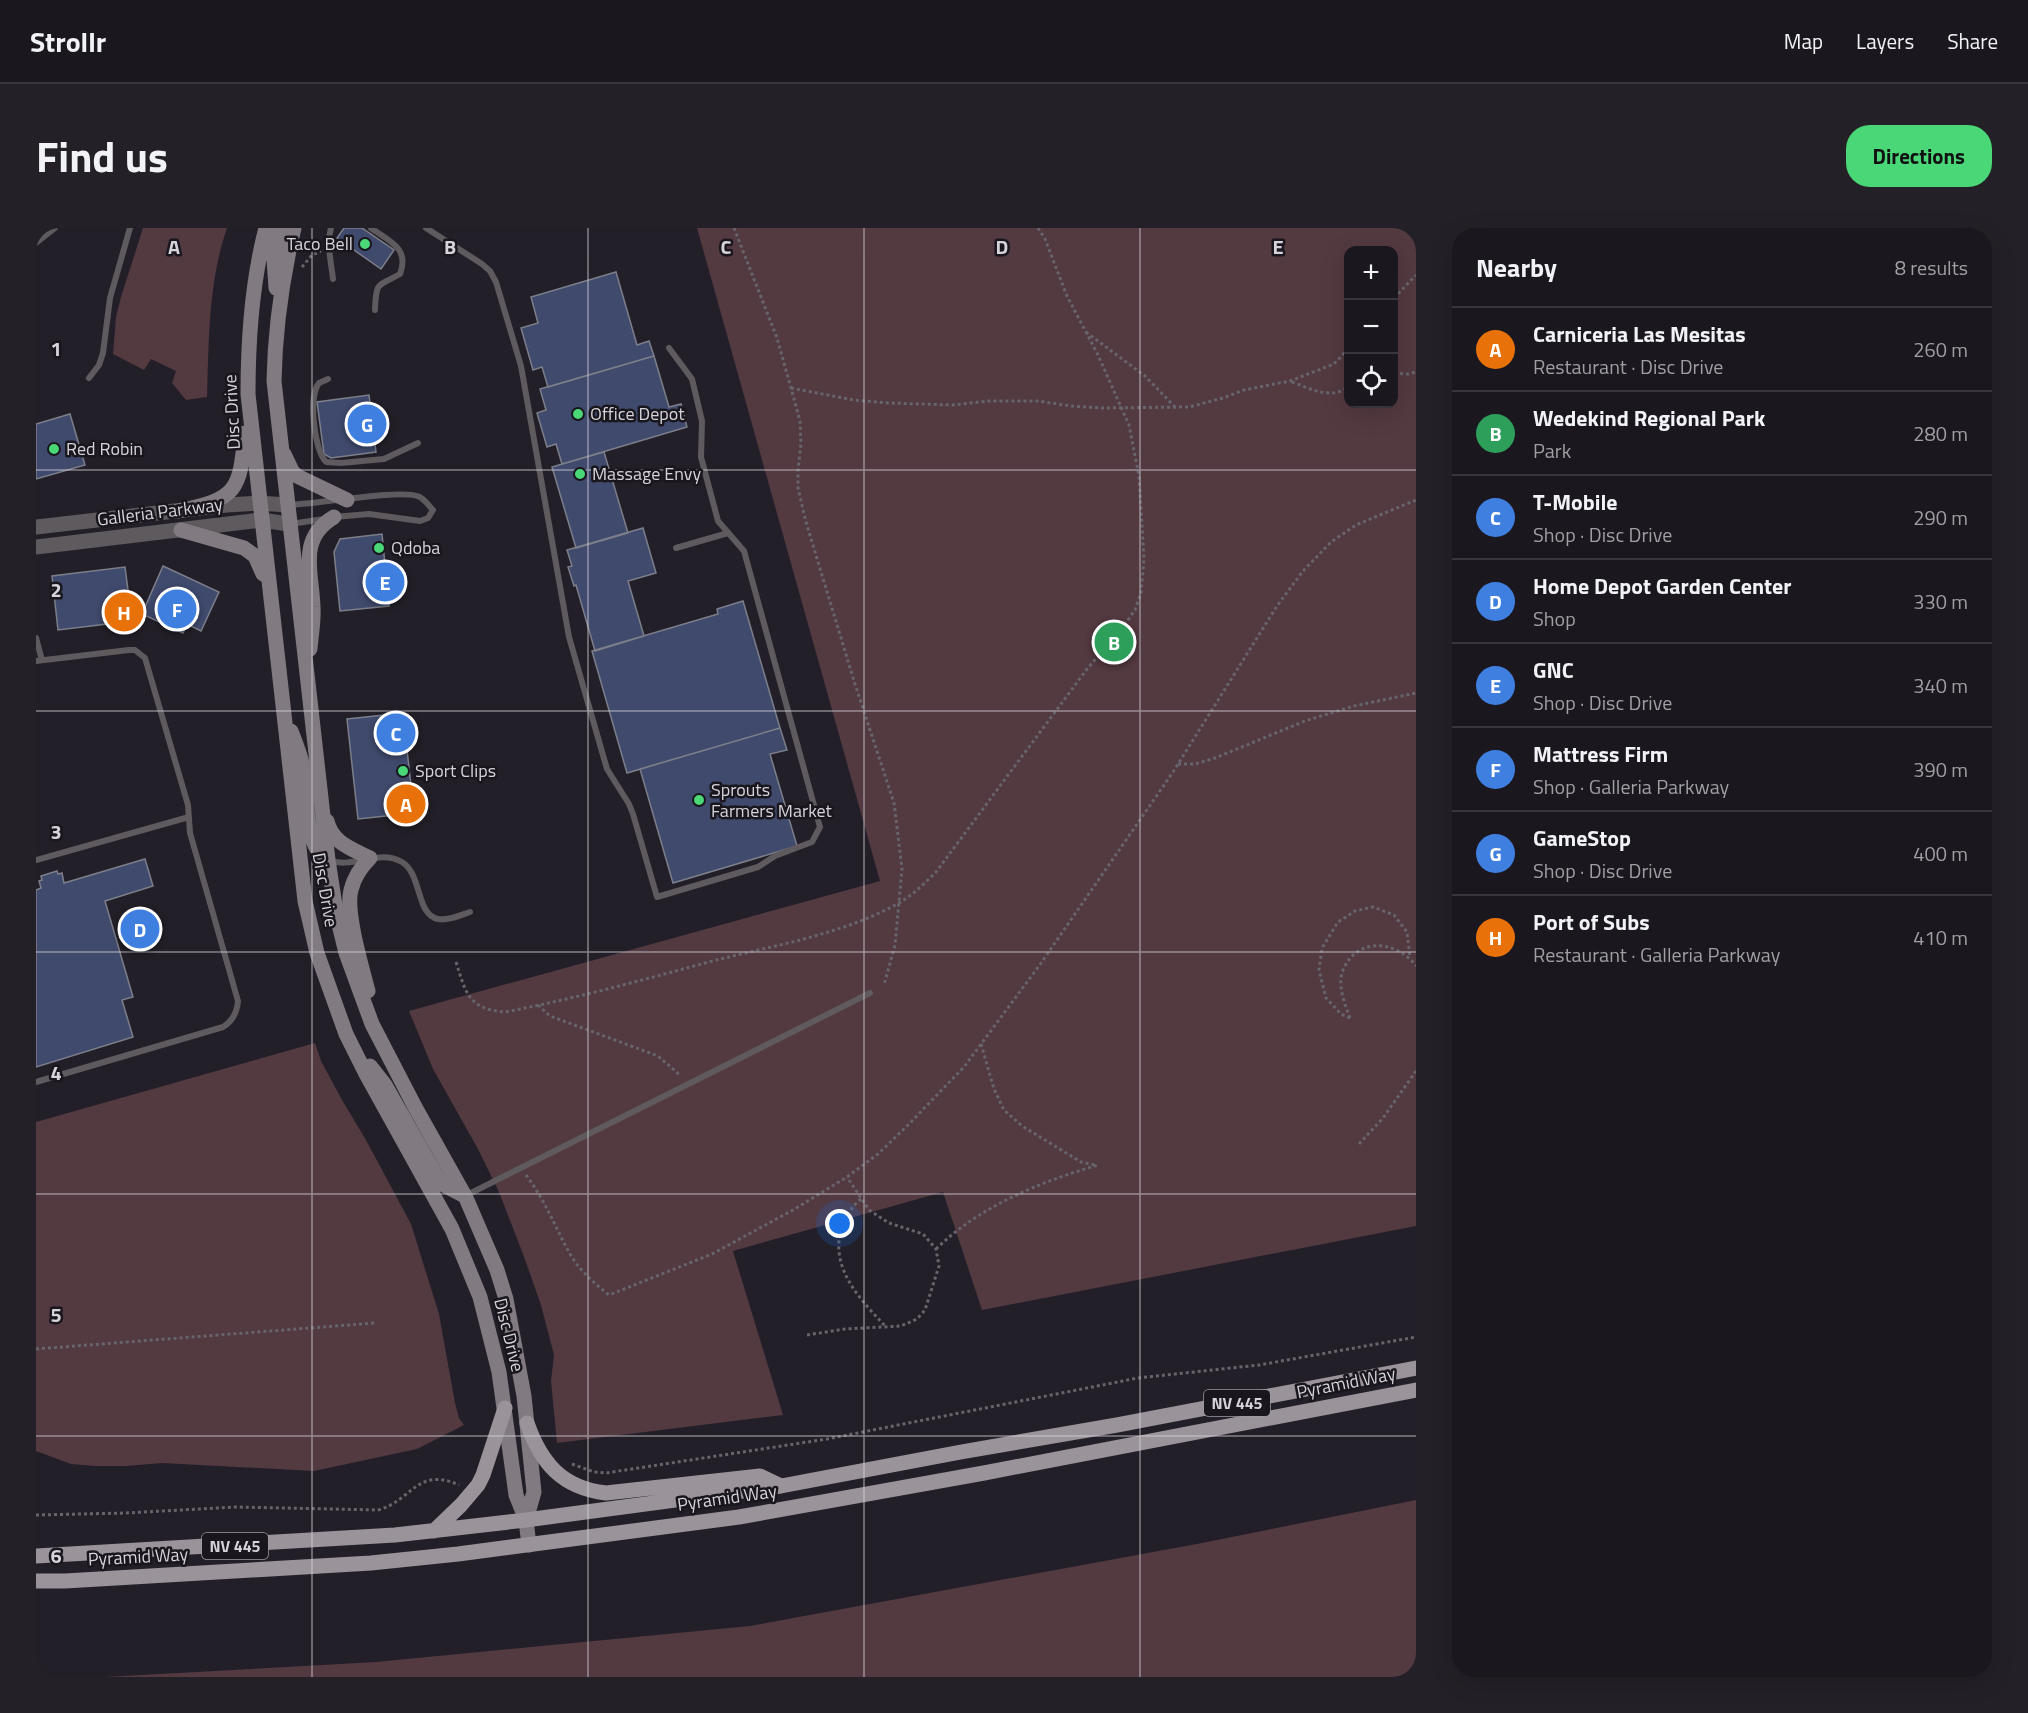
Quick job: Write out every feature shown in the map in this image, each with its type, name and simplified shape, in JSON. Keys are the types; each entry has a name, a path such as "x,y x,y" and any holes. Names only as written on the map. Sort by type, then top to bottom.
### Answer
{"main road":[{"name":"Disc Drive","path":"266,228 255,289 248,394 305,901 325,977 350,1043 444,1214 466,1260 490,1332 505,1408 516,1495 526,1520 529,1545"},
{"path":"278,315 274,259 280,228"},
{"name":"Disc Drive","path":"294,228 281,290 274,381 307,682 336,912 346,953 372,1024 465,1196 506,1299 518,1360 534,1492 526,1520"},
{"path":"178,510 217,502 225,497 237,482 242,462 248,394"},
{"path":"279,431 288,464 297,476 347,500"},
{"path":"307,682 313,613 309,554 320,526 334,517"},
{"path":"181,530 226,542 250,552 260,565 269,592"},
{"path":"282,705 304,771 313,842 320,856 328,860"},
{"path":"321,801 332,835 338,841 370,858 357,874 350,898 355,939 372,1007 388,1057"},
{"path":"350,1043 385,1085 438,1179 444,1185 465,1196"},
{"name":"Pyramid Way","path":"36,1556 250,1545 434,1531 781,1486 1416,1368"},
{"name":"Pyramid Way","path":"36,1581 371,1563 739,1517 984,1473 1416,1390"},
{"path":"434,1531 478,1485 505,1408"},
{"path":"527,1423 538,1449 556,1472 578,1487 592,1491 606,1492 760,1476 781,1486"}],"street":[{"name":"Galleria Parkway","path":"36,526 259,503 287,505"},
{"name":"Galleria Parkway","path":"36,547 261,520 289,524"}],"lane":[{"path":"36,243 55,228"},
{"path":"89,378 99,365 103,353 108,309 130,228"},
{"path":"331,228 328,242 333,279"},
{"path":"371,228 398,247 404,261 400,273 378,286 375,310"},
{"path":"426,228 482,264 490,271 496,282 520,366 569,637 607,769 633,814 657,897 758,867 775,856 812,842 820,827 744,551 718,521 701,457 702,420 692,379 669,348"},
{"path":"328,379 319,383 313,394 316,442 318,451 326,462 384,459 418,443"},
{"path":"287,505 388,495 414,495 425,501 433,510 428,518 420,521 369,514 289,524"},
{"path":"676,548 728,533"},
{"path":"36,638 39,661 129,650 135,650 145,658 188,805 190,833 237,993 237,1010 228,1024 208,1032 36,1082"},
{"path":"36,860 189,817"},
{"path":"328,860 341,864 370,858 391,858 405,864 412,872 424,906 431,916 445,919 470,912"},
{"path":"465,1196 870,993"}],"path":[{"path":"734,228 777,338 791,388 800,421 798,488 806,522 894,803 902,870 895,945 884,985"},
{"path":"456,962 465,989 473,1002 488,1011 505,1012 629,985 869,918 899,903 919,889 936,872 1087,669 1120,631 1135,610 1141,593 1144,559 1138,476 1130,425 1098,355 1067,296 1045,239 1038,228"},
{"path":"302,267 312,255 324,250"},
{"path":"1398,294 1416,275"},
{"path":"1085,331 1145,376 1176,408"},
{"path":"791,388 889,404 953,405 988,401 1038,401 1071,406 1176,408 1189,407 1244,390 1290,381 1334,364 1344,353"},
{"path":"1398,373 1416,372"},
{"path":"1290,381 1327,394 1338,394 1344,390"},
{"path":"519,1168 546,1205 571,1255 590,1280 609,1295 712,1254 767,1225 847,1177 878,1154 964,1067 981,1044 1076,913 1178,764 1277,606 1303,572 1331,542 1356,525 1416,500"},
{"path":"1178,764 1195,764 1215,758 1305,721 1354,706 1416,693"},
{"path":"1410,957 1407,932 1394,915 1373,907 1355,910 1338,922 1322,948 1320,970 1326,998 1341,1014 1350,1018 1342,998 1342,974 1353,956 1373,945 1392,946 1410,957 1416,966"},
{"path":"538,1005 550,1016 658,1056 689,1083"},
{"path":"936,1250 951,1234 1019,1193 1098,1165 1081,1162 1022,1126 1004,1110 994,1089 981,1044"},
{"path":"1359,1144 1383,1118 1416,1071"},
{"path":"807,1335 845,1329 901,1326 917,1318 925,1310 939,1266 936,1250 923,1234 889,1223 869,1210 847,1177"},
{"path":"861,1199 844,1220 838,1241 839,1258 848,1280 861,1300 886,1327"},
{"path":"36,1349 375,1323"},
{"path":"572,1464 594,1472 616,1471 827,1439 1138,1378 1259,1365 1416,1337"},
{"path":"36,1515 126,1514 236,1507 378,1510 396,1503 418,1484 431,1480 447,1480 463,1488"}],"shaded area":[{"path":"143,228 227,228 213,290 207,397 186,400 172,383 176,371 151,359 144,370 113,354 116,317"},
{"path":"697,228 1416,228 1416,1226 982,1310 943,1192 733,1251 783,1415 557,1443 551,1381 554,1355 541,1305 499,1192 478,1149 433,1069 409,1011 880,881"},
{"path":"315,1043 321,1061 411,1224 439,1314 455,1403 459,1418 464,1425 417,1449 314,1471 162,1463 95,1466 71,1464 36,1451 36,1122"},
{"path":"1416,1500 1416,1677 105,1677 376,1662 750,1626 1202,1543"}],"building":[{"name":"Taco Bell","path":"344,228 362,228 394,250 381,269 337,238"},
{"path":"616,272 637,345 649,341 654,356 548,387 542,367 533,370 521,328 538,323 531,297"},
{"path":"654,356 669,407 681,404 687,427 562,464 556,444 547,447 537,413 546,410 540,389"},
{"path":"369,395 376,452 331,458 324,454 317,402"},
{"path":"70,414 85,465 36,479 36,424"},
{"path":"604,452 628,533 576,548 552,467"},
{"path":"643,528 656,573 628,581 644,636 595,651 576,585 574,586 568,567 572,566 567,550"},
{"path":"382,534 389,606 340,611 334,552 340,539"},
{"path":"163,566 219,592 201,631 187,624 183,633 142,614"},
{"path":"125,567 132,621 58,630 52,576"},
{"path":"743,601 780,728 627,773 592,651 718,614 717,609"},
{"path":"403,713 414,813 358,819 347,719"},
{"path":"780,728 787,750 770,754 797,846 673,883 640,769"},
{"path":"145,859 153,886 105,901 133,997 122,1000 133,1037 36,1067 36,890 41,888 39,881 42,880 41,876 57,871 58,874 62,873 64,883"}],"place":[{"name":"Taco Bell","path":"365,244"},
{"name":"Office Depot","path":"578,414"},
{"name":"GameStop","path":"367,424"},
{"name":"Red Robin","path":"54,449"},
{"name":"Massage Envy","path":"580,474"},
{"name":"Qdoba","path":"379,548"},
{"name":"GNC","path":"385,582"},
{"name":"Mattress Firm","path":"177,609"},
{"name":"Port of Subs","path":"124,612"},
{"name":"Wedekind Regional Park","path":"1114,642"},
{"name":"T-Mobile","path":"396,733"},
{"name":"Sport Clips","path":"403,771"},
{"name":"Sprouts Farmers Market","path":"699,800"},
{"name":"Carniceria Las Mesitas","path":"406,804"},
{"name":"Home Depot Garden Center","path":"140,929"}]}
